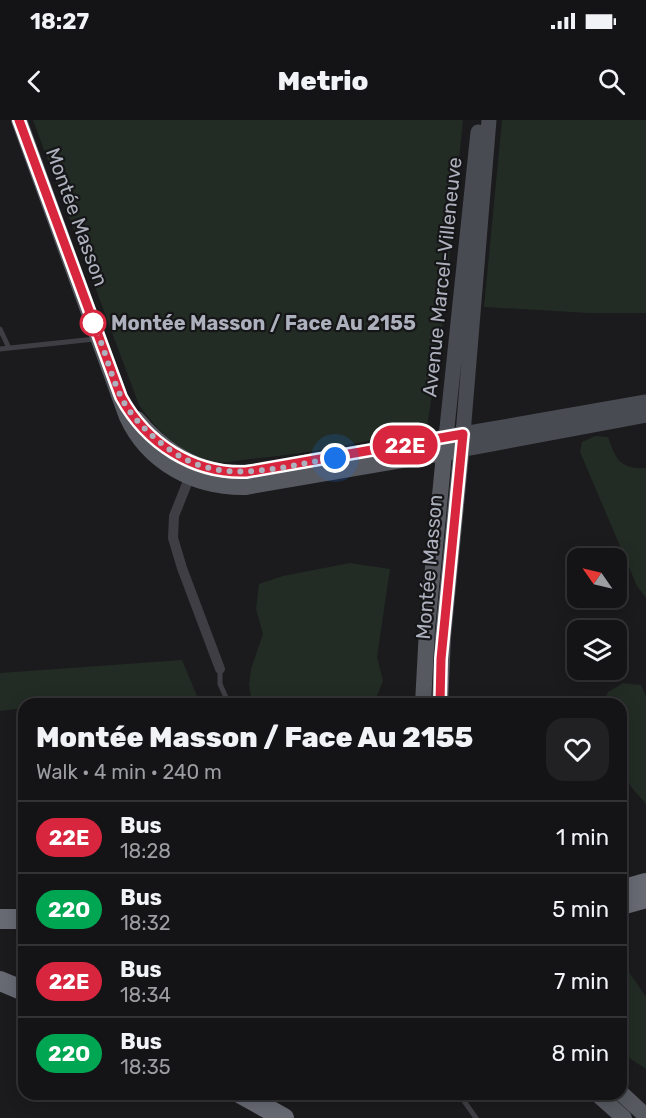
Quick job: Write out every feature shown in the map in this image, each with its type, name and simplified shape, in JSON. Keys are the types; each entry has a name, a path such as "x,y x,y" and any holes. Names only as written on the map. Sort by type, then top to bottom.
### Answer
{"highway":[{"path":"627,889 646,883"},
{"path":"627,903 646,898"},
{"path":"0,919 18,919"},
{"path":"0,975 18,976"},
{"path":"0,981 18,988"},
{"path":"0,989 18,990"},
{"path":"252,1100 284,1118"}],"main road":[{"name":"Montée Masson","path":"19,120 127,417 139,439 160,460 192,471 217,485 245,487 453,444"},
{"name":"Montée Masson","path":"415,698 453,444"},
{"name":"Montée Masson","path":"440,698 453,444"},
{"path":"627,1099 646,1116"},
{"path":"604,1100 624,1118"}],"street":[{"name":"Avenue Marcel-Villeneuve","path":"453,444 480,120"},
{"name":"Avenue Marcel-Villeneuve","path":"453,444 489,120"},
{"path":"453,444 646,402"},
{"path":"453,444 646,415"},
{"path":"192,471 174,516 173,538 220,669"}],"lane":[{"path":"0,329 9,348"},
{"path":"0,349 99,339"},
{"path":"220,669 220,684 226,698"},
{"path":"463,1100 476,1118"}],"shaded area":[{"path":"33,120 463,120 442,331 427,427 317,450 223,463 202,459 171,441 139,405"},
{"path":"502,120 646,120 646,313 589,313 484,307"},
{"path":"595,436 608,437 620,462 630,467 646,468 646,598 637,586 627,562 627,548 621,548 580,452 582,442"},
{"path":"350,563 390,569 377,657 383,681 376,698 251,698 249,685 251,669 263,634 256,609 259,584 283,576"},
{"path":"182,660 198,698 18,698 18,709 0,711 0,673"},
{"path":"623,683 641,685 646,696 646,804 627,779 627,698 605,698 608,692"},
{"path":"627,969 646,997 646,1069 627,1055"}],"bus line":[{"name":"22E","path":"19,120 121,397 147,431 173,453 211,470 246,472 463,434 449,566 440,698"}],"place":[{"name":"Montée Masson / Face Au 2155","path":"93,323"}],"route":[{"path":"93,323 124,402 147,431 180,458 211,470 246,472 335,458"}]}
